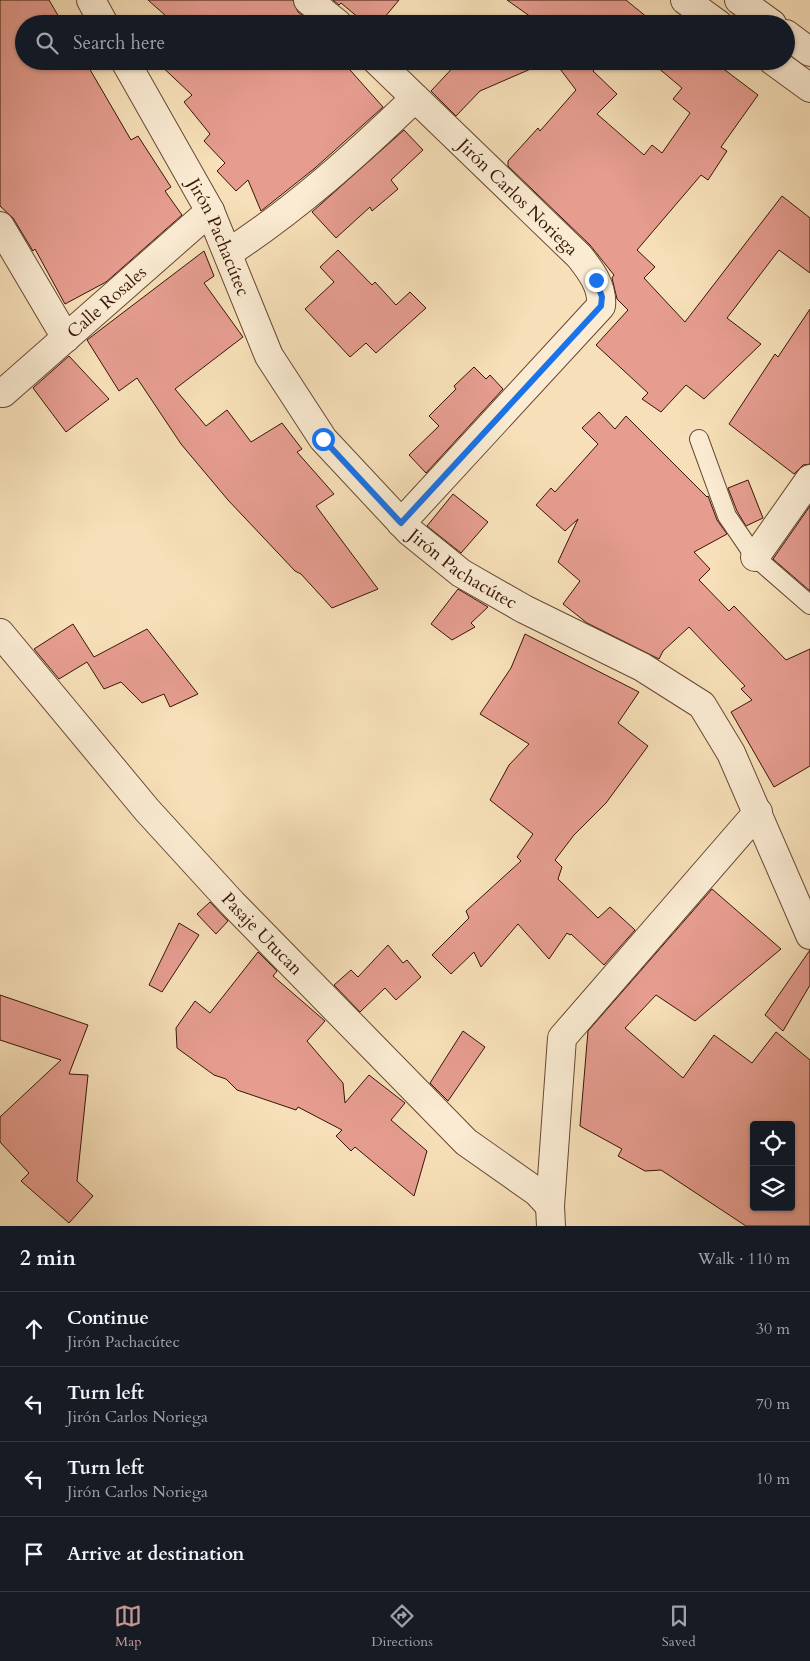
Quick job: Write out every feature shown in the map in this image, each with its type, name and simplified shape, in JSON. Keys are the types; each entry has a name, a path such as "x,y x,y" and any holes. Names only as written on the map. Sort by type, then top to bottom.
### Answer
{"street":[{"path":"91,0 99,15"},
{"path":"308,0 327,15"},
{"path":"685,0 706,15"},
{"path":"740,0 760,15"},
{"path":"795,41 810,52"},
{"name":"Jirón Pachacútec","path":"130,70 210,211 269,356 323,439 401,523 461,573 524,609 642,667 702,705 731,753 758,812 788,889 810,935"},
{"name":"Jirón Carlos Noriega","path":"386,70 580,256 596,280 602,297 601,306 401,523"},
{"path":"785,70 810,88"},
{"path":"228,253 267,228 352,159 414,98"},
{"name":"Calle Rosales","path":"3,393 210,211"},
{"path":"0,226 66,338"},
{"path":"755,557 810,480"},
{"name":"Pasaje Utucan","path":"0,633 147,810 232,902 466,1142 537,1192 551,1216"},
{"path":"551,1216 562,1038 758,812"}],"lane":[{"path":"699,439 727,516 755,557 810,605"}],"building":[{"path":"0,0 49,0 58,15 15,15 15,70 90,70 131,140 138,136 171,187 165,191 182,215 106,282 65,304 35,249 33,251 13,218 0,206"},
{"path":"148,0 293,0 298,12 302,15 165,15"},
{"path":"333,0 399,0 386,15 355,15 341,3 339,5"},
{"path":"507,0 626,0 644,15 528,15"},
{"path":"166,70 350,70 383,107 315,168 261,211 248,180 236,191 217,171 225,163 204,141 210,134 184,102 192,95"},
{"path":"451,70 528,70 480,91 456,116 431,91"},
{"path":"561,70 594,70 617,94 597,114 644,155 652,145 662,153 690,113 673,99 682,88 661,70 725,70 758,95 721,147 727,151 708,180 701,175 637,250 655,267 644,278 685,322 782,196 810,218 810,273 779,250 727,318 761,344 704,399 686,385 661,412 642,399 648,393 596,345 628,310 617,299 612,278 614,275 590,245 508,166 508,161 538,128 540,131 576,90"},
{"path":"404,130 423,150 391,180 398,189 372,211 370,207 336,238 312,212"},
{"path":"338,250 372,285 375,282 396,305 410,292 426,308 376,353 366,343 350,357 305,309 334,282 320,267"},
{"path":"204,251 214,276 204,283 243,337 175,389 206,426 227,410 251,442 282,423 302,449 297,452 334,494 316,506 378,589 332,608 228,500 181,444 137,378 119,391 87,340"},
{"path":"810,309 810,464 803,465 794,474 729,424 775,354 778,357"},
{"path":"69,356 109,399 66,432 33,388"},
{"path":"474,367 486,379 490,375 503,389 426,473 409,455 439,426 429,416 456,389 454,386"},
{"path":"599,412 615,429 626,416 708,496 717,520 727,534 694,552 710,569 699,580 729,611 734,606 786,660 810,649 810,766 774,787 731,712 752,700 741,689 745,686 689,627 663,651 659,659 587,623 563,604 580,581 558,562 578,519 565,531 536,505 551,488 555,492 598,444 582,428"},
{"path":"748,480 763,518 746,526 737,511 728,488"},
{"path":"453,494 488,522 461,553 427,526"},
{"path":"810,506 810,591 773,559"},
{"path":"458,589 488,607 471,623 475,627 452,640 431,624"},
{"path":"73,624 94,657 147,629 198,694 170,707 164,694 142,703 121,682 104,689 87,662 59,679 34,649"},
{"path":"525,634 639,692 618,723 648,746 606,803 574,835 555,860 562,867 558,879 598,918 610,907 635,930 604,965 571,934 567,933 549,959 518,924 481,967 474,952 451,974 432,955 469,918 466,911 521,861 517,857 533,834 490,800 509,765 529,744 480,714 511,668"},
{"path":"712,889 781,949 695,1021 656,995 625,1028 683,1078 714,1035 752,1063 776,1032 810,1060 810,1226 746,1226 661,1170 645,1171 618,1156 622,1149 580,1126 588,1031"},
{"path":"210,902 228,921 216,934 197,914"},
{"path":"179,923 199,935 162,992 149,985"},
{"path":"388,945 403,963 407,960 421,977 396,1000 385,988 360,1012 334,985 351,970 358,977"},
{"path":"810,950 810,985 783,1031 765,1015"},
{"path":"258,952 277,971 273,976 325,1021 307,1041 343,1083 345,1103 369,1075 405,1103 391,1120 427,1151 414,1196 355,1147 351,1151 336,1136 342,1130 298,1107 296,1110 237,1090 226,1079 214,1075 177,1048 176,1028 195,1001 210,1013"},
{"path":"0,995 88,1025 69,1074 88,1075 77,1181 93,1196 69,1223 21,1181 29,1173 0,1142 0,1117 61,1060 0,1040"},
{"path":"463,1031 485,1047 448,1101 430,1083"}],"route":[{"path":"323,439 401,523 601,306 602,297 596,280"}]}
